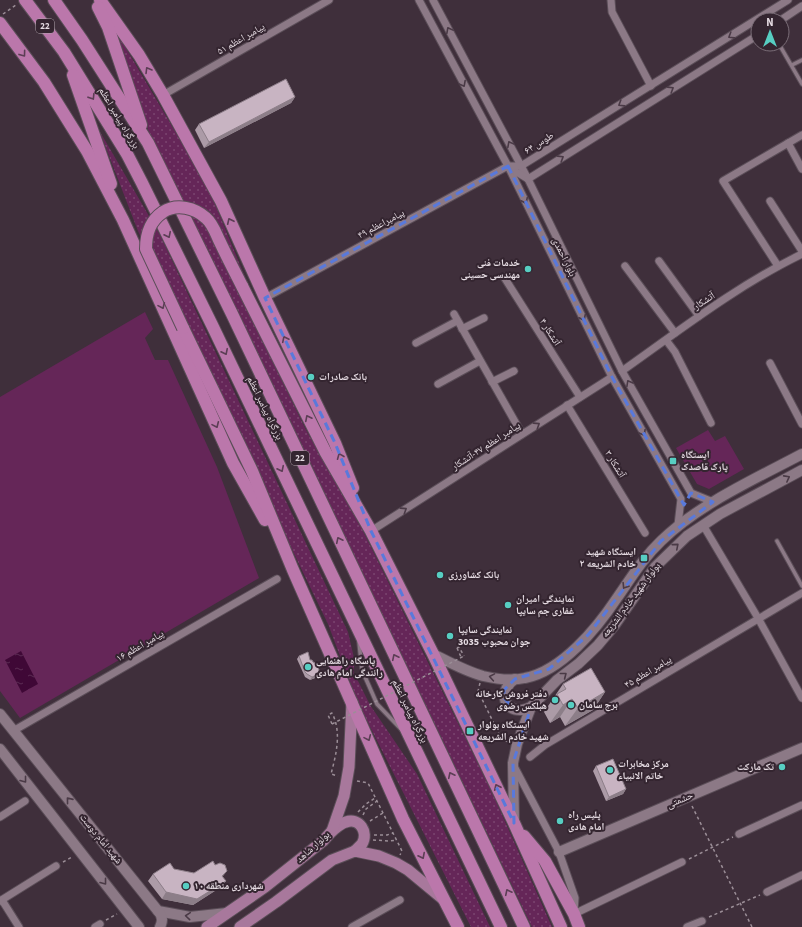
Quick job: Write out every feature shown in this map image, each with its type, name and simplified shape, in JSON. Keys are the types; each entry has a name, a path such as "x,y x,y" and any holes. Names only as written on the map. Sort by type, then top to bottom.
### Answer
{"highway":[{"name":"بزرگراه پیامبر اعظم","path":"54,0 82,40 148,143 232,314 524,927"},
{"path":"95,0 108,27 148,143"},
{"path":"100,0 139,55 220,201 335,443 371,532"},
{"name":"بزرگراه پیامبر اعظم","path":"21,2 64,52 127,154 212,325 501,927"},
{"path":"1,19 44,82 87,151 123,220 233,463 294,570"},
{"path":"64,52 123,220"},
{"path":"458,927 403,819 252,471 146,249 146,238 149,227 156,218 165,211 176,208 188,208 198,212 207,219 214,229 326,453 371,532 433,654 514,823 561,927"},
{"path":"514,823 545,861 574,914 579,927"}],"main road":[{"name":"بولوار شاهد","path":"207,927 323,842 332,831 344,796 349,767 352,702"},
{"path":"332,831 345,822 361,829 362,844 355,851"},
{"name":"بولوار شاهد","path":"240,927 332,860 355,851"},
{"path":"355,851 379,856 396,863 408,870 443,899"}],"street":[{"name":"پیامبر اعظم ۵۱","path":"163,96 329,0"},
{"name":"بلوار احمدی","path":"419,0 508,166 612,377 680,499"},
{"name":"بلوار احمدی","path":"433,0 528,179 622,371 690,493"},
{"path":"611,0 612,12 650,86"},
{"name":"طوس ۶۴","path":"508,166 521,166 788,0"},
{"path":"790,14 802,6"},
{"path":"508,166 528,179 750,40"},
{"path":"778,266 723,181 802,135"},
{"path":"788,143 802,169"},
{"name":"پیامبراعظم ۴۹","path":"265,298 508,166"},
{"path":"770,201 802,251"},
{"name":"آتشکار","path":"622,371 699,316 778,266 802,254"},
{"path":"659,261 699,316"},
{"path":"625,266 675,333"},
{"name":"آتشکار ۴","path":"504,277 580,397"},
{"path":"416,343 456,318 522,434"},
{"path":"462,329 484,318"},
{"path":"666,340 675,352 711,423"},
{"path":"438,384 480,361"},
{"path":"770,363 802,424"},
{"path":"492,382 514,371"},
{"name":"پیامبر اعظم ۴۷-آتشکار","path":"371,532 612,377"},
{"name":"آتشکار ۳","path":"567,405 645,533"},
{"name":"بولوار شهید خادم الشریعه","path":"433,654 460,667 482,675 498,678 526,678 549,669 588,635 603,617 644,558 678,525 713,502 802,454"},
{"name":"بولوار شهید خادم الشریعه","path":"514,823 513,763 516,744 531,707 557,680 578,664 598,645 618,621 655,567 670,551 703,525 802,470"},
{"path":"678,525 680,499 688,497 690,493 713,502"},
{"path":"703,525 758,618 802,698"},
{"name":"پیامبر اعظم ۱۶","path":"13,731 277,579"},
{"name":"پیامبر اعظم ۴۵","path":"530,758 545,745 802,593"},
{"path":"515,679 508,683 504,690 504,698 508,705 514,709 522,710 531,707"},
{"name":"شهید امام دوست","path":"0,714 158,910"},
{"name":"حشمتی","path":"559,852 802,748"},
{"path":"0,749 139,927"},
{"path":"513,763 559,852 575,898 574,914 682,862"},
{"path":"0,817 25,801"},
{"path":"739,834 802,805"},
{"path":"19,927 1,900 56,866"},
{"path":"767,892 802,875"},
{"path":"352,927 400,900"},
{"path":"158,910 190,917 227,913"},
{"path":"158,910 162,920 160,927"},
{"path":"687,927 702,920"}],"lane":[{"path":"784,52 802,84"},
{"path":"792,65 802,60"},
{"path":"777,541 802,586"}],"path":[{"path":"1,19 21,2"},
{"path":"396,863 402,851 368,783 331,774 335,759 338,734 335,719 332,713 328,715 332,724 464,656 459,647 457,648"},
{"path":"482,675 478,691 502,740 516,744"},
{"path":"687,797 752,927"},
{"path":"361,829 366,809 377,799"},
{"path":"361,829 357,814 366,804 377,799"},
{"path":"361,829 383,813"},
{"path":"361,829 387,835 393,833"},
{"path":"361,829 390,841 397,840"},
{"path":"682,862 739,834"},
{"path":"56,866 80,852"},
{"path":"702,920 767,892"},
{"path":"97,926 124,909"}],"highlighted area":[{"path":"508,166 612,377 684,505 691,493 713,502 661,541 588,635 549,669 515,679 504,690 504,698 514,709 531,707 513,763 514,823 371,531 335,443 265,298"}],"shaded area":[{"path":"114,28 208,187 245,277 236,286 305,428 362,529 490,788 552,927 532,927 198,230 151,139"},
{"path":"99,130 160,235 348,632 354,658 354,673 370,705 417,774 490,927 471,927 357,701 328,624 138,231"},
{"path":"145,312 153,329 145,338 155,360 168,360 217,467 259,578 20,718 0,691 0,397"},
{"path":"708,430 715,441 725,436 744,469 709,489 697,484 676,448"}],"water":[{"path":"21,651 38,684 22,693 5,660"}],"building":[{"path":"286,79 295,97 209,142 199,124"},
{"path":"308,652 310,660 317,664 319,670 317,675 312,677 305,672 299,656"},
{"path":"591,668 605,692 578,708 572,699 563,705 557,694 566,689 563,684"},
{"path":"613,759 626,789 609,797 596,766"},
{"name":"شهرداری منطقه ۱۰","path":"213,861 215,865 220,863 225,865 227,871 222,876 226,881 197,899 166,892 153,874 170,863 174,869 194,873"}],"place":[{"name":"خدمات فنی مهندسی حسینی","path":"528,269"},
{"name":"بانک صادرات","path":"311,377"},
{"name":"ایستگاه پارک قاصدک","path":"673,461"},
{"name":"ایستگاه شهید خادم الشریعه ۲","path":"644,558"},
{"name":"بانک کشاورزی","path":"440,575"},
{"name":"نمایندگی امیران غفاری جم سایپا","path":"508,605"},
{"name":"نمایندگی سایپا جوان محبوب 3035","path":"450,636"},
{"name":"پاسگاه راهنمایی رانندگی امام هادی","path":"308,667"},
{"name":"دفتر فروش کارخانه هبلکس رضوی","path":"555,700"},
{"name":"برج سامان","path":"571,705"},
{"name":"ایستگاه بولوار شهید خادم الشریعه","path":"470,731"},
{"name":"تک مارکت","path":"782,767"},
{"name":"مرکز مخابرات خاتم الانبیاء","path":"610,770"},
{"name":"پلیس راه امام هادی","path":"560,821"},
{"name":"شهرداری منطقه ۱۰","path":"186,886"}]}
